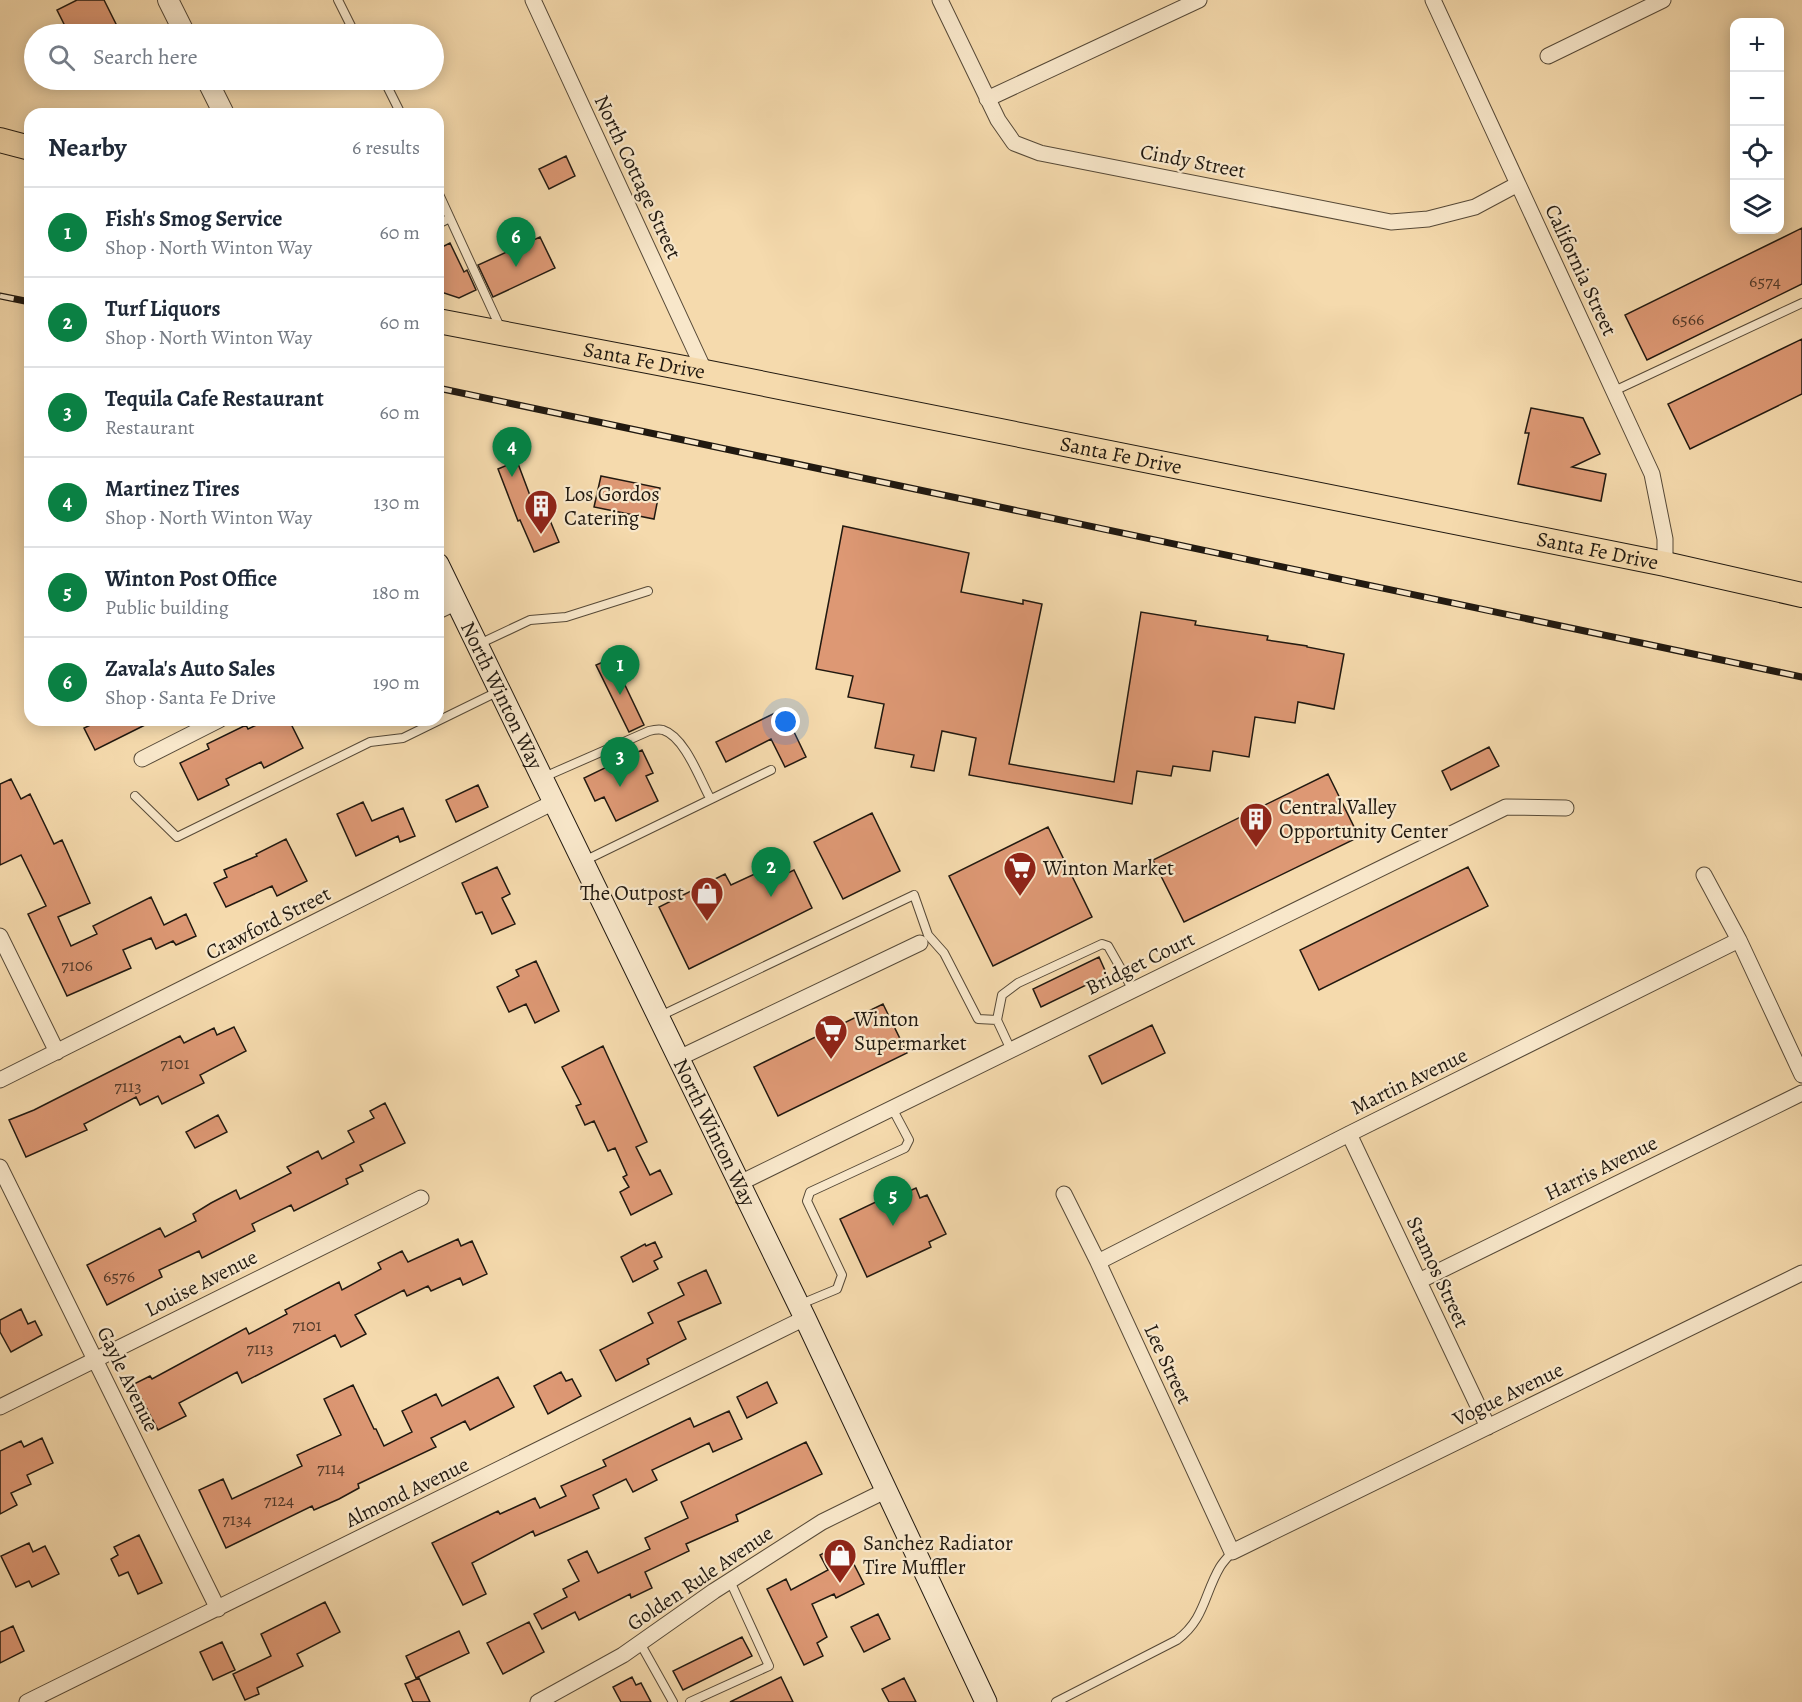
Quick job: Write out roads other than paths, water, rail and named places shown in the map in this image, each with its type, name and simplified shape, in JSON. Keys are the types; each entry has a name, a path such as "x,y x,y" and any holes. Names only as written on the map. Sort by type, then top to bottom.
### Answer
{"main road":[{"path":"0,140 24,146"},
{"name":"Santa Fe Drive","path":"444,322 705,372 1665,564 1802,595"},
{"name":"North Winton Way","path":"447,607 477,645 500,691 802,1311 986,1702"}],"street":[{"path":"168,0 180,24"},
{"name":"North Cottage Street","path":"533,0 705,372"},
{"name":"Cindy Street","path":"940,0 998,120 1014,143 1040,153 1391,222 1428,219 1475,207 1518,184"},
{"path":"987,99 1198,0"},
{"name":"California Street","path":"1433,0 1652,474 1665,539 1665,564"},
{"path":"1548,56 1663,0"},
{"path":"212,90 221,108"},
{"path":"142,759 207,726"},
{"name":"Crawford Street","path":"0,1080 554,802"},
{"name":"Bridget Court","path":"740,1183 1506,807 1566,808"},
{"path":"1704,875 1739,940 1802,1075"},
{"path":"0,936 57,1052"},
{"path":"679,1058 924,939"},
{"name":"Martin Avenue","path":"1098,1262 1739,940"},
{"name":"Harris Avenue","path":"1419,1281 1802,1093"},
{"name":"Stamos Street","path":"1349,1134 1488,1427"},
{"name":"Gayle Avenue","path":"0,1167 218,1609"},
{"name":"Lee Street","path":"1064,1194 1098,1262 1232,1552"},
{"name":"Louise Avenue","path":"0,1407 421,1198"},
{"name":"Vogue Avenue","path":"1232,1552 1802,1273"},
{"name":"Almond Avenue","path":"27,1702 218,1609 802,1311"},
{"name":"Golden Rule Avenue","path":"538,1702 623,1655 730,1581 822,1522 886,1491"}],"lane":[{"path":"338,0 350,24"},
{"path":"389,90 398,108"},
{"path":"444,205 503,334"},
{"path":"444,221 450,218"},
{"path":"1614,391 1802,303"},
{"path":"477,645 530,620 566,617 648,591"},
{"path":"444,718 500,691"},
{"path":"135,796 177,837 370,742 403,738 428,726"},
{"path":"542,778 649,730 663,730 676,739 686,752 710,798"},
{"path":"583,861 771,770"},
{"path":"658,1016 914,895 924,939 944,953 978,1019 997,1020"},
{"path":"1011,1050 997,1020 1002,995 1018,983 1102,944 1108,946 1133,990"},
{"path":"802,1311 837,1289 842,1275 807,1201 810,1192 904,1148 909,1140 892,1108"},
{"path":"1056,1702 1177,1640 1190,1630 1206,1601 1220,1567 1232,1552"},
{"path":"690,1702 769,1666 730,1581"},
{"path":"640,1643 673,1702"}],"railway":[{"path":"0,296 24,301"},
{"path":"444,389 1802,677"}],"place":[{"name":"Zavala's Auto Sales","path":"516,267"},
{"name":"Martinez Tires","path":"512,477"},
{"name":"Los Gordos Catering","path":"541,535"},
{"name":"Fish's Smog Service","path":"620,695"},
{"name":"Tequila Cafe Restaurant","path":"620,787"},
{"name":"Central Valley Opportunity Center","path":"1256,848"},
{"name":"Turf Liquors","path":"771,897"},
{"name":"Winton Market","path":"1020,897"},
{"name":"The Outpost","path":"707,922"},
{"name":"Winton Supermarket","path":"831,1060"},
{"name":"Winton Post Office","path":"893,1226"},
{"name":"Sanchez Radiator Tire Muffler","path":"840,1584"}]}
